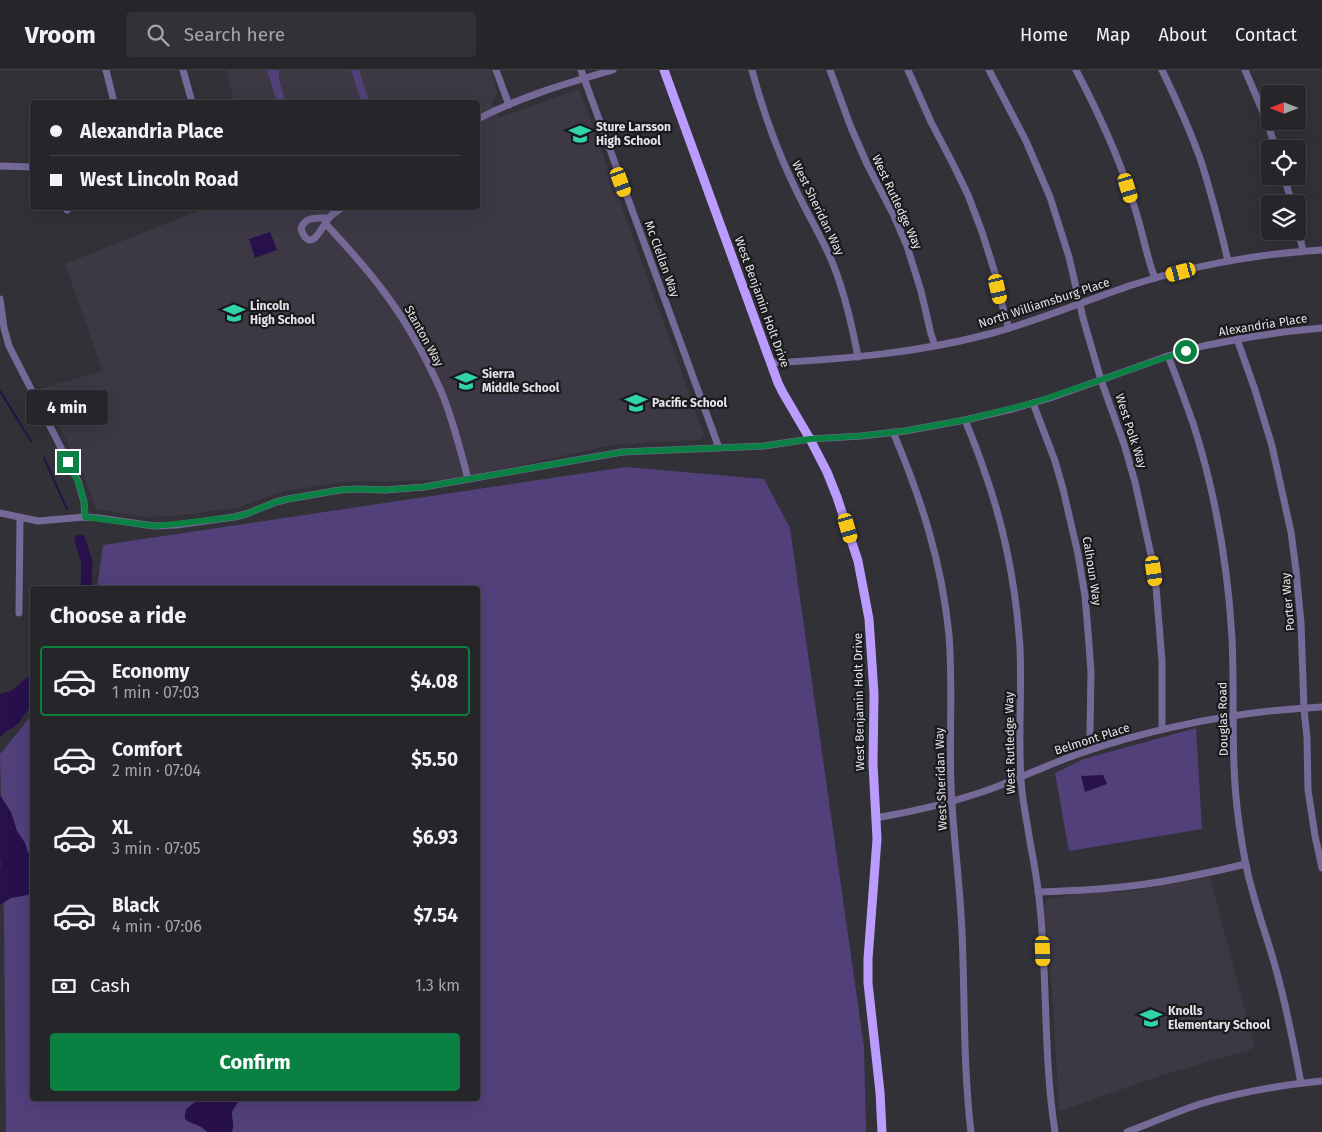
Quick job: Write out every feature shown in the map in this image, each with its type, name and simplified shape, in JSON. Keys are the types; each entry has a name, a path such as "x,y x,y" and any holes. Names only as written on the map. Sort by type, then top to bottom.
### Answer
{"main road":[{"name":"West Benjamin Holt Drive","path":"664,70 783,393 810,439 837,496 858,561 865,594 873,659 873,764 877,839 868,958 868,983 880,1092 882,1132"}],"street":[{"path":"106,70 114,100"},
{"path":"183,70 191,100"},
{"path":"496,70 509,105"},
{"name":"Mc Clellan Way","path":"581,70 719,448"},
{"path":"480,118 541,92 613,70"},
{"name":"West Sheridan Way","path":"752,70 770,129 784,165 833,264 851,322 858,357"},
{"name":"West Rutledge Way","path":"830,70 850,125 867,164 907,246 922,291 935,346"},
{"path":"908,70 975,213 995,273 1009,328"},
{"name":"West Polk Way","path":"989,70 1026,141 1050,197 1069,257 1101,380 1124,444 1135,482 1151,555 1160,627 1162,729"},
{"path":"1076,70 1114,150 1131,195 1150,267 1155,278"},
{"path":"1162,70 1200,158 1228,261"},
{"path":"1245,70 1273,140"},
{"path":"0,166 30,167"},
{"name":"Stanton Way","path":"339,210 327,221 382,288 401,315 422,352 441,391 468,479"},
{"path":"1300,240 1302,251"},
{"name":"North Williamsburg Place","path":"771,363 858,357 935,346 1009,328 1155,278 1228,261 1271,254 1322,250"},
{"path":"0,299 4,328 9,346 78,481 84,502 85,517"},
{"name":"Alexandria Place","path":"0,513 38,521 85,517 154,526 234,517 276,502 340,490 407,489 622,452 764,446 810,439 893,432 965,420 1033,403 1168,356 1203,346 1283,332 1322,328"},
{"name":"Porter Way","path":"1237,339 1272,446 1291,532 1301,623 1310,810 1322,868"},
{"name":"Douglas Road","path":"1168,356 1205,466 1217,520 1231,616 1235,790 1239,821 1246,864 1287,1011 1301,1083"},
{"name":"Calhoun Way","path":"1033,403 1061,480 1078,554 1090,644 1090,734 1096,748"},
{"name":"West Rutledge Way","path":"965,420 986,474 1005,544 1012,582 1020,648 1020,777 1038,892 1043,951 1048,1078 1055,1132"},
{"name":"West Sheridan Way","path":"893,432 921,502 930,532 943,590 947,618 951,675 951,802 960,898 966,1075 970,1132"},
{"path":"20,518 20,613"},
{"name":"Belmont Place","path":"876,818 951,802 980,793 1096,748 1133,736 1233,716 1322,708"},
{"path":"1038,892 1094,890 1130,886 1193,876 1246,864"},
{"path":"1127,1132 1199,1104 1237,1094 1322,1081"}],"shaded area":[{"path":"226,70 491,70 497,93 492,103 499,118 575,90 580,91 704,435 699,440 617,444 452,480 341,482 281,492 236,508 175,516 146,517 96,509 82,471 40,389 103,371 65,264 200,210 480,210 480,100 234,100"},
{"path":"267,70 279,70 279,79 284,100 276,100"},
{"path":"351,70 359,70 368,100 360,100"},
{"path":"270,232 277,250 255,258 249,239"},
{"path":"626,467 764,479 790,528 864,1047 866,1132 6,1132 0,754 30,717 30,1101 480,1101 480,586 97,586 103,545"},
{"path":"30,676 30,708 18,724 0,737 0,694 13,690"},
{"path":"1196,728 1202,829 1069,851 1055,773 1084,759"},
{"path":"1103,775 1107,784 1085,792 1081,776"},
{"path":"0,795 11,812 17,831 30,854 30,894 11,898 0,905"},
{"name":"Knolls Elementary School","path":"1210,877 1255,1048 1163,1075 1059,1111 1052,988 1044,906 1047,899 1077,894 1131,891"},
{"path":"196,1101 239,1101 232,1112 232,1132 207,1132 202,1127 185,1119 187,1109"}],"waterway":[{"path":"0,391 31,441"},
{"path":"44,458 67,509"},
{"path":"80,540 87,562 86,586"}],"place":[{"name":"Sture Larsson High School","path":"580,134"},
{"name":"Lincoln High School","path":"234,313"},
{"name":"Sierra Middle School","path":"466,381"},
{"name":"Pacific School","path":"636,403"},
{"name":"Knolls Elementary School","path":"1151,1018"}],"route":[{"path":"68,462 82,492 85,517 154,526 176,524 234,517 256,511 276,502 340,490 385,490 424,487 622,452 764,446 810,439 904,431 1012,409 1186,351"}]}
